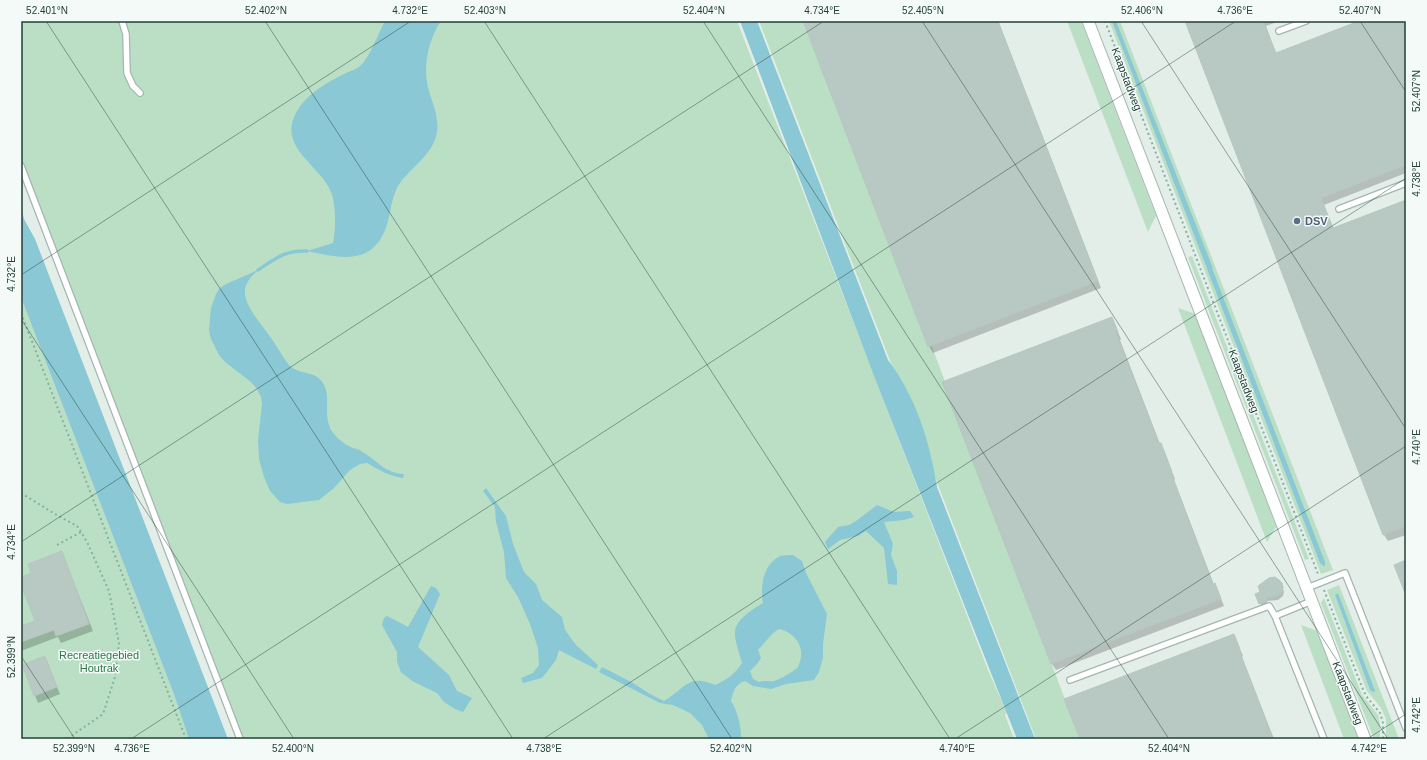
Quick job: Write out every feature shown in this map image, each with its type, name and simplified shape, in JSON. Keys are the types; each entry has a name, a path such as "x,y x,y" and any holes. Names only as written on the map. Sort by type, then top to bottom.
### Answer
{"street":[{"name":"Kaapstadweg","path":"1088,21 1365,739"}],"lane":[{"path":"122,21 126,34 127,73 133,86 140,93"},
{"path":"1279,31 1306,21"},
{"path":"21,166 240,739"},
{"path":"1339,208 1406,182"},
{"path":"1307,588 1346,573 1406,728"},
{"path":"1275,616 1312,601"},
{"path":"1070,680 1268,606 1275,616 1324,739"}],"path":[{"name":"Kaapstadweg","path":"1105,21 1362,687 1366,696 1380,713 1383,723 1383,739"},
{"path":"21,312 186,739"},
{"path":"21,493 77,526 81,532 109,591 119,643 116,677 103,714 67,739"},
{"path":"57,545 81,532"}],"green space":[{"path":"21,21 737,21 988,670 1007,713 1005,715 1014,739 242,739 21,177"},
{"path":"759,21 809,21 1080,739 1036,739"},
{"path":"1067,21 1081,21 1156,216 1148,232"},
{"path":"1109,21 1120,21 1333,570 1321,574"},
{"name":"Recreatiegebied Houtrak","path":"21,244 212,739 21,739"},
{"path":"1192,256 1309,559 1305,560 1188,257"},
{"path":"1178,308 1196,314 1276,527 1267,542"},
{"path":"1339,585 1399,739 1386,739 1386,719 1381,708 1367,691 1327,590","holes":["1338,594 1374,688 1372,691 1370,690 1335,595"]},
{"path":"1324,598 1362,695 1378,715 1380,724 1380,739 1374,739 1321,603"},
{"path":"1301,625 1318,631 1359,739 1344,739"}],"water":[{"path":"385,21 441,21 433,37 426,64 427,82 437,121 435,140 426,155 398,186 394,194 383,236 375,246 367,252 356,256 345,257 307,251 333,243 335,210 333,197 326,183 304,158 293,140 291,131 293,120 307,98 314,92 336,78 357,69 363,63"},
{"path":"740,21 757,21 888,360 906,389 920,420 926,437 937,487 1035,739 1017,739 874,376"},
{"path":"1112,21 1116,21 1213,267 1212,268 1325,562 1325,566 1320,563"},
{"path":"21,207 24,219 35,239 228,739 189,739 174,694 21,297"},
{"path":"258,270 250,279 245,290 245,297 248,304 289,365 297,370 316,376 323,383 327,393 327,414 330,429 338,439 345,444 360,450 386,469 404,474 403,478 389,474 367,463 360,464 350,470 334,488 319,500 287,504 280,502 270,491 259,459 258,440 262,404 261,397 251,382 225,362 219,355 211,339 209,330 211,308 220,288"},
{"path":"486,488 506,516 513,544 524,572 536,584 542,600 562,617 565,630 576,645 598,665 596,669 559,650 556,660 542,678 523,683 521,678 533,673 539,665 538,648 530,624 518,597 506,578 504,552 496,522 495,507 483,491"},
{"path":"877,505 894,512 910,511 914,517 904,520 884,522 893,544 891,555 897,571 897,585 888,584 884,548 866,531 858,536 840,540 828,549 825,542 838,527 849,525"},
{"path":"793,555 802,561 806,573 827,614 823,644 823,658 819,672 814,680 786,684 771,689 753,686 745,681 739,684 731,701 739,719 741,739 709,739 702,725 690,713 673,705 660,703 599,672 602,667 664,701 687,684 699,681 715,685 723,681 731,676 742,663 735,639 736,627 746,615 763,603 762,590 766,570 774,560 780,556","holes":["779,629 794,636 800,645 801,655 798,667 794,671 774,681 759,682 753,679 750,671 761,658 758,650 773,633"]},
{"path":"431,586 436,588 440,594 418,647 449,675 457,691 472,698 463,712 444,702 437,693 412,681 401,672 397,662 397,652 382,625 384,618 387,616 408,627"},
{"path":"1338,593 1374,688 1375,691 1373,692 1370,690 1335,595"}],"building":[{"path":"803,21 998,21 1098,281 928,347"},
{"path":"1185,21 1263,21 1276,53 1359,21 1406,21 1406,165 1321,198 1333,228 1406,200 1406,526 1383,535"},
{"path":"1112,317 1118,332 1116,333 1159,443 1161,443 1213,584 1215,583 1221,599 1051,664 942,382"},
{"path":"62,551 89,624 56,636 54,630 21,642 21,626 35,621 21,585 21,577 31,573 28,564"},
{"path":"1406,560 1406,592 1405,593 1394,565"},
{"path":"1275,577 1282,583 1282,592 1277,596 1266,598 1267,601 1259,604 1255,594 1260,592 1258,586 1269,578"},
{"path":"1234,634 1273,739 1080,739 1064,699"},
{"path":"45,656 57,687 34,696 22,665"}],"waterway":[{"path":"258,270 286,254 307,251"}],"place":[{"name":"DSV","path":"1297,221"}]}
